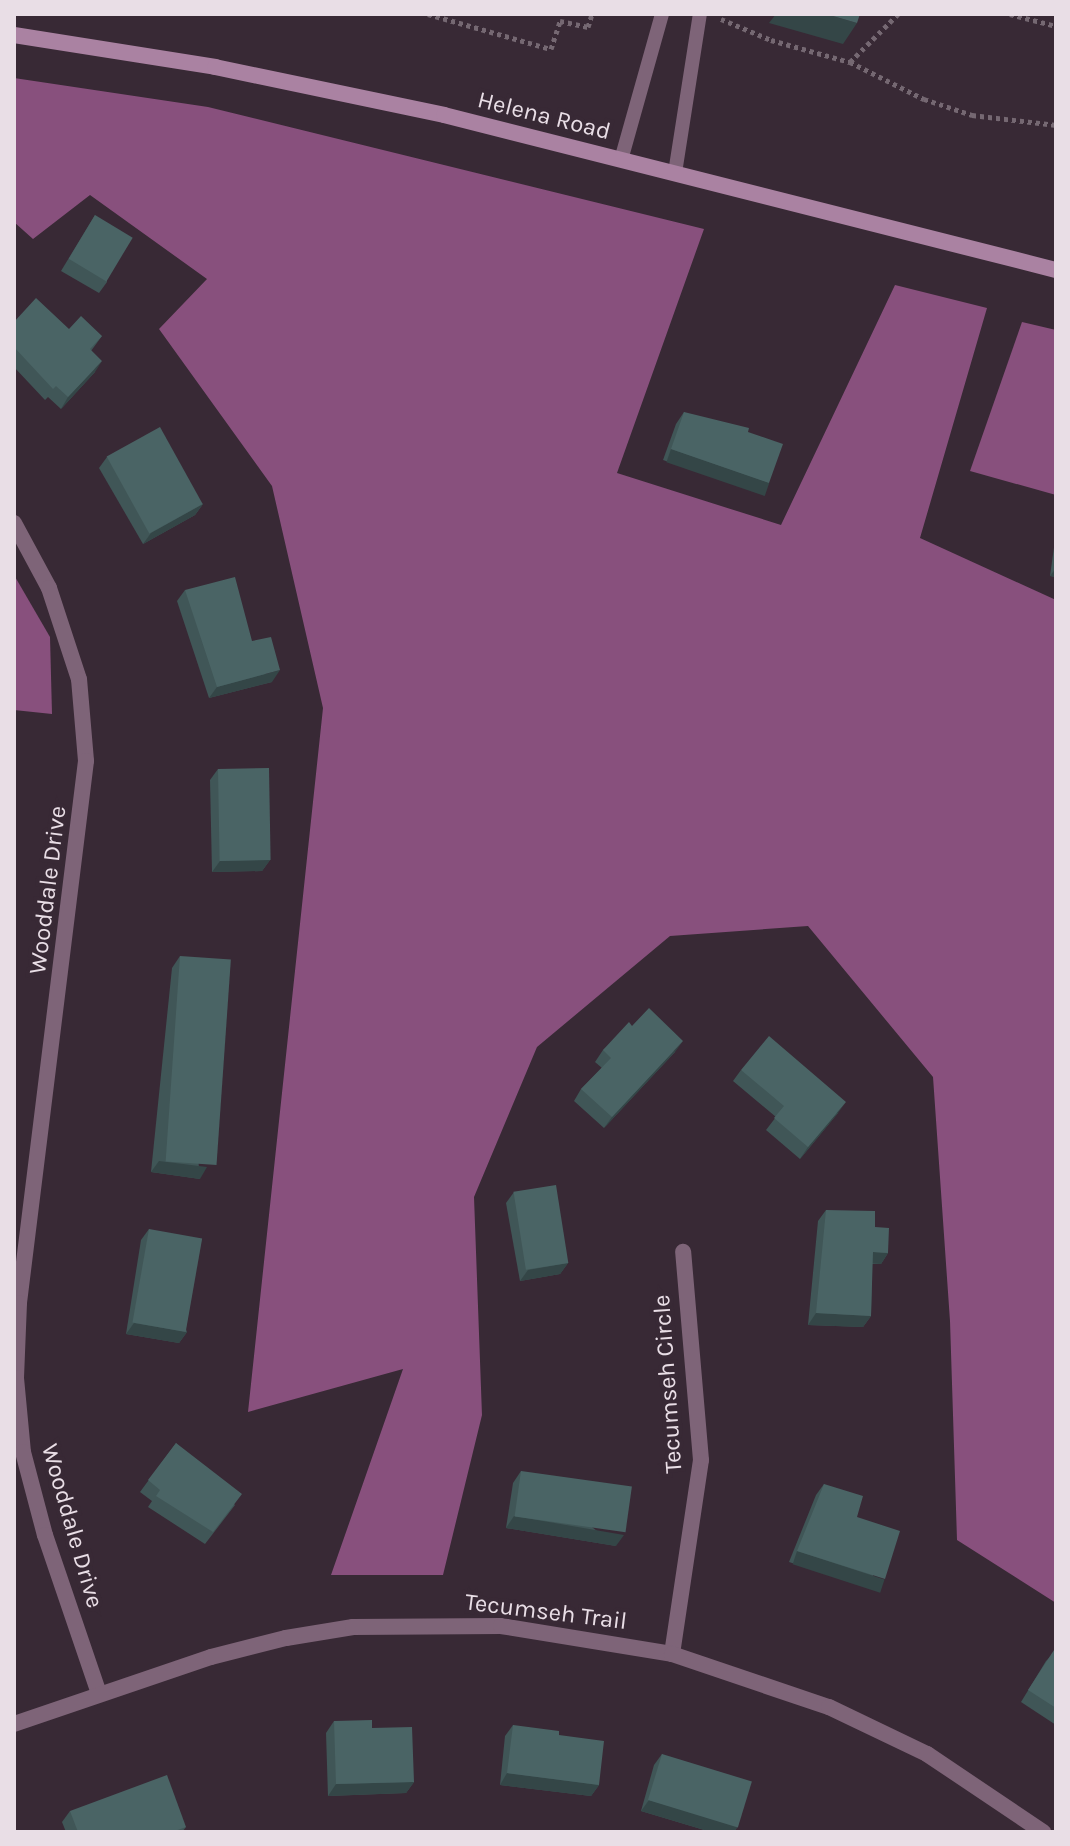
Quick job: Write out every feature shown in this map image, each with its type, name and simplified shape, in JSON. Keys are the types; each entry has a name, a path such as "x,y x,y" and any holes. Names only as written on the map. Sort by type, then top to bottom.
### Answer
{"main road":[{"name":"Helena Road","path":"14,35 215,67 444,115 1056,270"}],"street":[{"name":"Wooddale Drive","path":"14,523 49,588 75,667 86,761 19,1303 16,1378 23,1452 99,1694"},
{"name":"Tecumseh Circle","path":"672,1654 701,1460 683,1252"},
{"name":"Tecumseh Trail","path":"14,1724 211,1657 353,1627 501,1626 672,1654 829,1707 927,1754 1043,1832"}],"lane":[{"path":"621,160 662,14"},
{"path":"675,173 700,16"}],"path":[{"path":"428,14 551,49 560,21 588,27 592,14"},
{"path":"850,62 898,14"},
{"path":"1010,14 1056,26"},
{"path":"700,16 722,19 771,40 850,62 924,99 972,115 1056,125"}],"shaded area":[{"path":"14,78 208,107 704,229 617,473 781,525 895,285 987,308 920,538 1056,600 1056,1603 957,1540 950,1321 933,1077 808,926 670,936 537,1047 474,1197 482,1415 443,1575 331,1575 403,1369 248,1412 323,708 272,486 159,329 207,279 90,195 33,239 14,222"},
{"path":"1022,322 1056,330 1056,495 970,471"},
{"path":"14,575 50,637 52,714 14,710"}],"building":[{"path":"826,14 860,14 857,23"},
{"path":"95,215 133,238 106,281 69,259"},
{"path":"36,298 69,329 81,316 102,336 90,349 102,361 68,397 56,386 53,389 14,347 14,322"},
{"path":"684,412 749,428 748,432 783,444 769,483 671,449"},
{"path":"160,427 203,504 149,534 107,457"},
{"path":"235,577 252,641 271,637 280,670 217,687 185,590"},
{"path":"269,768 271,860 220,861 218,769"},
{"path":"180,956 231,960 217,1165 166,1161"},
{"path":"649,1008 683,1041 612,1117 581,1089 611,1058 603,1050 629,1022 632,1026"},
{"path":"769,1036 846,1102 808,1147 774,1118 784,1106 741,1070"},
{"path":"556,1185 568,1263 526,1270 514,1192"},
{"path":"826,1210 875,1211 875,1227 889,1228 888,1253 873,1252 871,1316 816,1313"},
{"path":"149,1229 202,1238 186,1332 133,1323"},
{"path":"176,1443 242,1494 213,1532 156,1496 160,1490 148,1480"},
{"path":"521,1471 632,1487 626,1532 515,1517"},
{"path":"824,1484 863,1496 857,1517 900,1531 885,1579 797,1551"},
{"path":"1056,1651 1056,1708 1028,1690"},
{"path":"372,1720 372,1728 412,1727 414,1782 336,1784 334,1721"},
{"path":"513,1725 604,1741 599,1785 507,1773"},
{"path":"662,1754 752,1781 738,1827 648,1800"},
{"path":"167,1775 186,1827 172,1832 78,1832 70,1811"}]}
